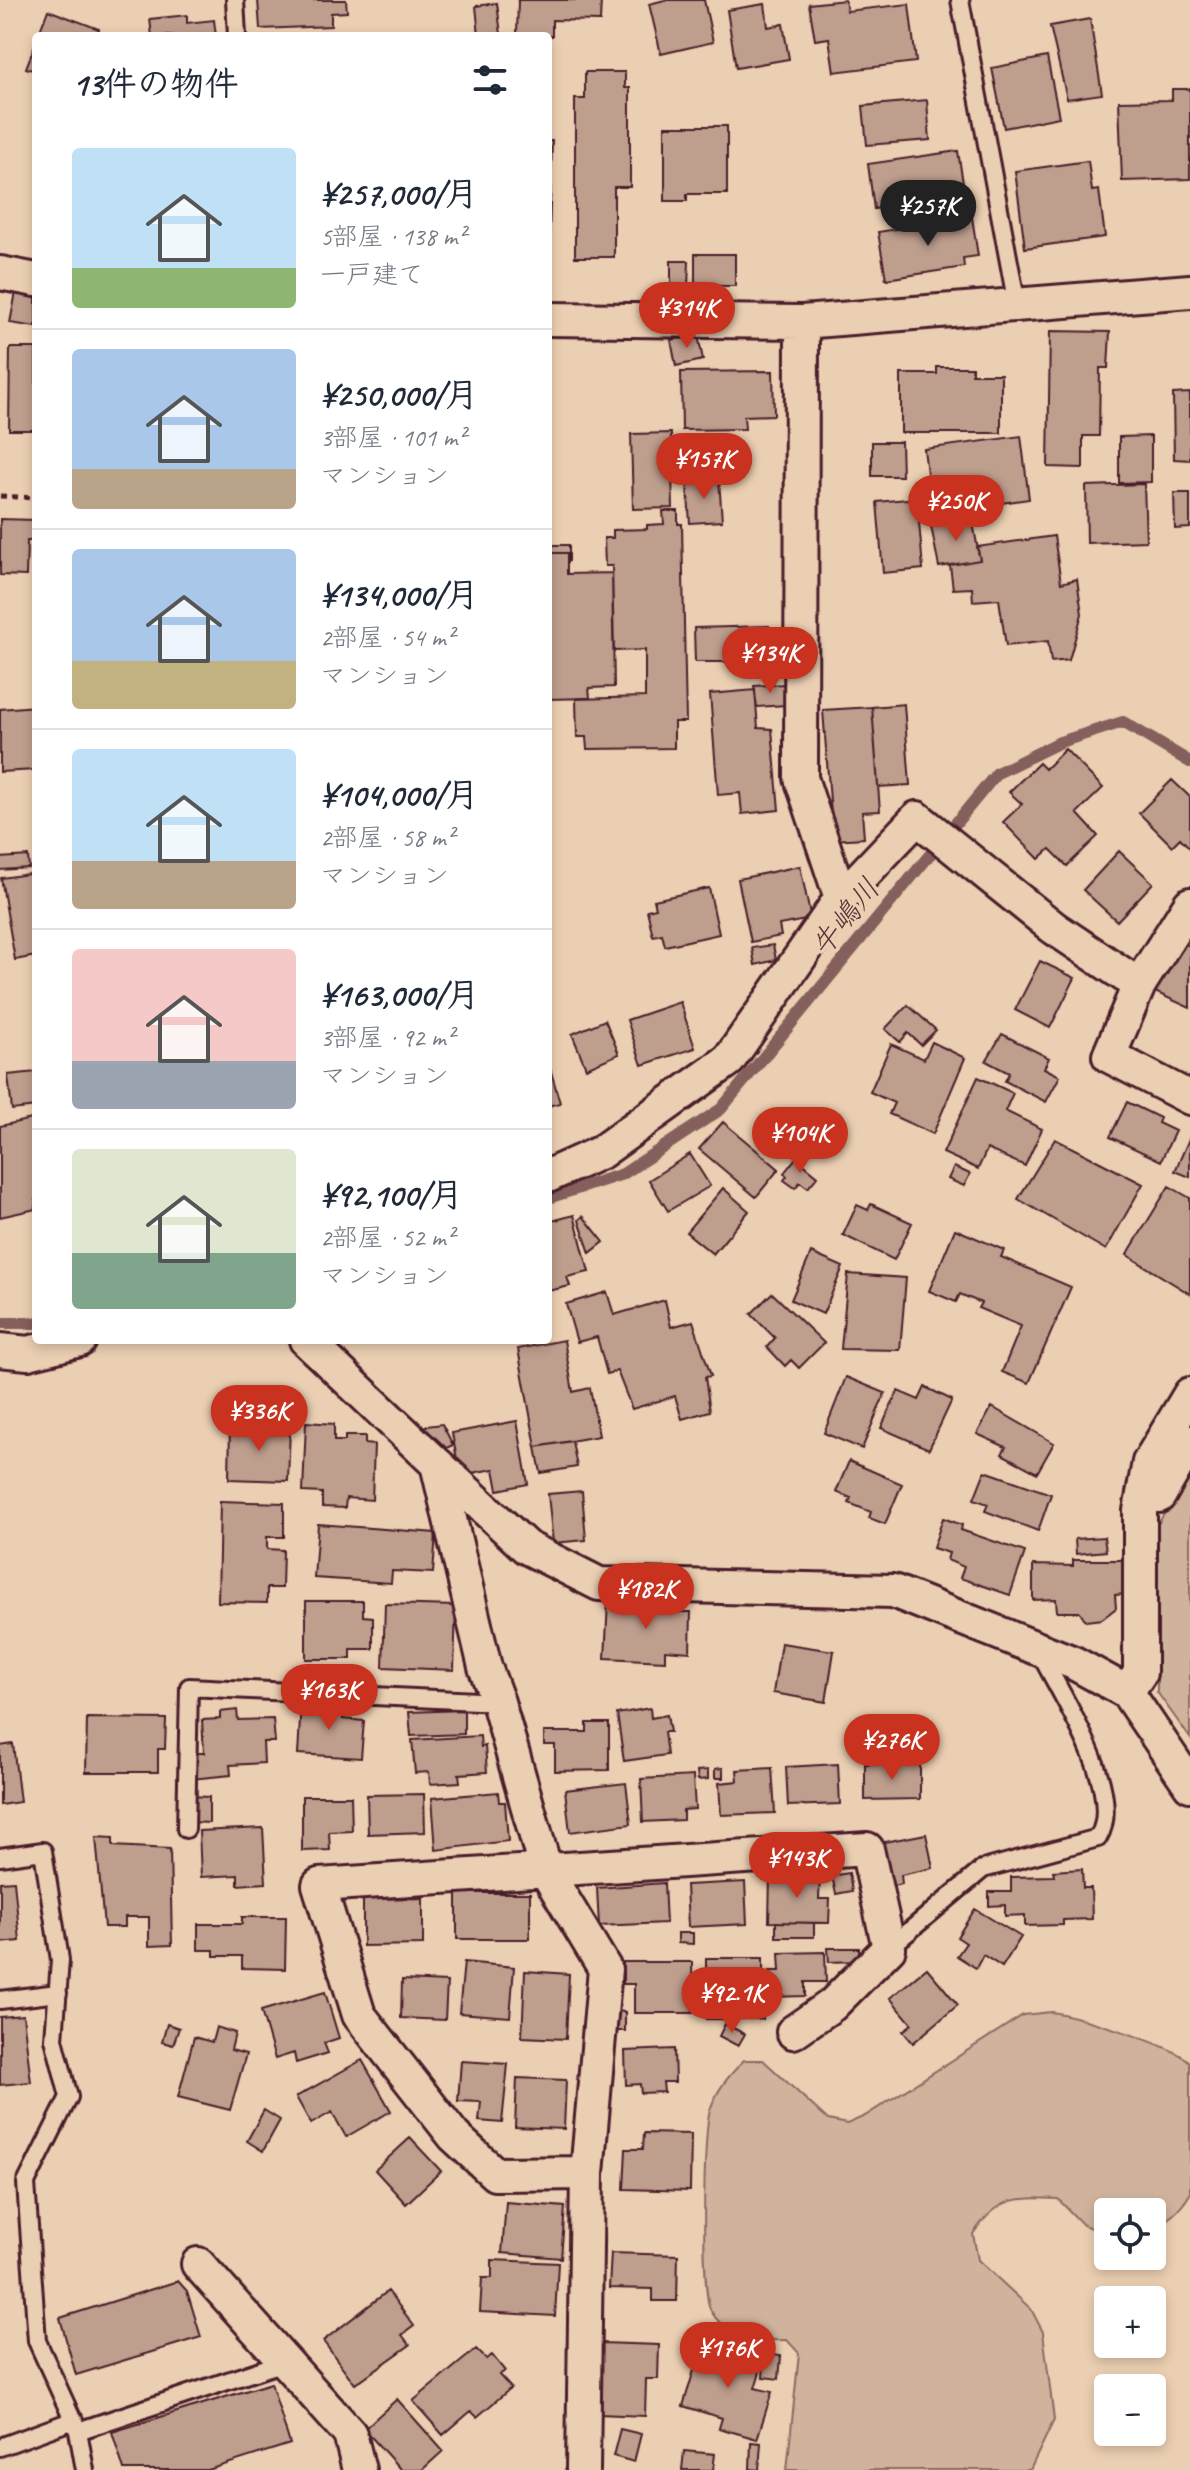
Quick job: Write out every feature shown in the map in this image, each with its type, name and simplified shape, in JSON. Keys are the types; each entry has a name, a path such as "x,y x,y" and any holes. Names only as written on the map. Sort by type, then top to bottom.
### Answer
{"street":[{"path":"0,273 32,279"},
{"path":"552,319 802,322 1190,291"},
{"path":"802,322 801,778 841,898"},
{"path":"552,1174 601,1152 729,1060 841,898 917,818 1054,928 1139,985"},
{"path":"1190,904 1139,985 1109,1056 1190,1098"},
{"path":"0,1350 28,1353 64,1344"},
{"path":"310,1344 526,1547 599,1584 893,1591 1074,1663 1127,1692 1190,1785"},
{"path":"1127,1692 1140,1673 1143,1494 1149,1462 1190,1394"},
{"path":"1143,1494 1159,1496 1190,1442"},
{"path":"437,1464 485,1667 498,1702 546,1871 605,1969 587,2173 583,2470"},
{"path":"587,2173 495,2174 454,2136 359,2015 319,1885 867,1849 889,1948 832,2005 793,2032"},
{"path":"198,2264 350,2434 359,2470"}],"lane":[{"path":"235,0 237,32"},
{"path":"960,0 1017,305"},
{"path":"889,1948 983,1869 1098,1838 1107,1824 1102,1779 1038,1650"},
{"path":"186,1829 189,1687 498,1702"},
{"path":"0,1857 43,1851 60,1960 54,2039 69,2097 26,2183 37,2341 76,2426 85,2470"},
{"path":"0,2000 58,1993"},
{"path":"0,2447 284,2362"}],"path":[{"path":"0,496 32,498"}],"shaded area":[{"path":"1190,1471 1190,1738 1157,1692 1158,1524"},
{"path":"1051,2012 1082,2019 1146,2040 1190,2062 1190,2194 1183,2205 1166,2220 1166,2198 1094,2198 1094,2229 1083,2225 1058,2199 1019,2199 1000,2206 973,2234 978,2260 1031,2309 1043,2332 1054,2420 1030,2470 787,2470 799,2353 787,2340 755,2339 735,2333 718,2320 711,2311 708,2299 704,2246 706,2148 710,2110 716,2096 744,2060 763,2060 828,2120 847,2124 865,2116 1023,2015"}],"building":[{"path":"258,0 346,0 347,12 331,13 331,26 260,29"},
{"path":"518,0 601,0 600,21 552,20 552,32 517,32"},
{"path":"665,0 704,0 713,42 661,54 649,4"},
{"path":"845,0 847,11 909,4 916,62 834,72 829,38 815,40 809,4"},
{"path":"497,3 501,32 479,32 476,6"},
{"path":"765,4 768,27 783,24 789,59 736,68 727,10"},
{"path":"48,10 99,29 98,32 40,32"},
{"path":"187,15 187,23 214,20 216,32 152,32 150,19"},
{"path":"1090,19 1102,94 1067,99 1050,26"},
{"path":"32,52 32,70 26,68"},
{"path":"1047,57 1059,117 1004,128 992,68"},
{"path":"585,72 625,72 625,88 630,88 630,187 614,187 614,257 575,257 575,99 585,99"},
{"path":"1172,89 1190,89 1190,179 1122,181 1119,101 1172,100"},
{"path":"927,100 930,140 867,145 863,106"},
{"path":"665,126 727,126 727,194 687,194 687,201 665,201"},
{"path":"958,151 965,196 874,209 868,164"},
{"path":"1088,161 1092,191 1099,190 1105,237 1025,248 1015,171"},
{"path":"972,217 978,256 963,258 964,267 886,279 878,232"},
{"path":"695,254 735,254 735,286 695,286"},
{"path":"671,261 689,261 688,288 671,288"},
{"path":"16,292 32,294 32,326 10,323"},
{"path":"1050,331 1110,332 1108,368 1100,368 1099,436 1083,436 1083,468 1048,467"},
{"path":"698,335 703,360 676,366 671,340"},
{"path":"10,348 32,348 32,430 9,430"},
{"path":"937,367 972,367 972,374 1001,374 1001,433 901,433 901,374 937,374"},
{"path":"773,371 774,415 744,416 745,429 682,430 681,372"},
{"path":"1190,393 1190,460 1174,459 1173,394"},
{"path":"671,433 673,508 633,509 631,434"},
{"path":"1021,436 1029,499 932,513 924,449"},
{"path":"1151,436 1151,482 1119,483 1119,437"},
{"path":"872,442 901,442 902,476 872,476"},
{"path":"719,479 722,521 690,523 687,481"},
{"path":"1144,484 1146,541 1087,543 1086,486"},
{"path":"1174,493 1190,493 1190,528 1175,529"},
{"path":"917,498 923,569 883,573 877,502"},
{"path":"663,511 678,511 678,524 682,524 686,722 674,722 674,748 587,749 586,737 577,737 576,699 645,697 645,650 614,651 612,566 605,566 604,538 613,538 613,530 647,529 647,525 664,524"},
{"path":"972,518 980,560 939,567 931,526"},
{"path":"0,519 32,520 32,541 27,541 26,576 0,575"},
{"path":"1054,536 1061,583 1077,579 1082,614 1069,660 1051,662 1048,641 1006,646 999,599 973,601 972,588 953,589 950,565 980,560 977,547"},
{"path":"552,545 569,545 569,562 567,553 552,553"},
{"path":"552,553 567,553 567,574 612,573 614,687 589,688 590,698 552,699"},
{"path":"769,626 770,650 749,650 750,662 695,662 694,628"},
{"path":"785,684 786,705 757,707 754,686"},
{"path":"755,690 758,728 772,729 779,810 742,814 740,793 718,795 710,694"},
{"path":"904,704 910,785 878,787 872,707"},
{"path":"32,706 32,770 0,772 0,709"},
{"path":"872,707 880,811 862,812 864,838 833,840 823,710"},
{"path":"1065,749 1103,788 1077,813 1098,836 1067,866 1050,849 1039,859 1003,822 1022,804 1009,792 1039,763 1045,769"},
{"path":"1172,780 1190,797 1190,848 1180,838 1172,846 1139,813"},
{"path":"1119,851 1153,883 1117,921 1083,890"},
{"path":"28,856 29,868 0,870 0,858"},
{"path":"800,866 811,919 779,925 781,936 751,942 738,879"},
{"path":"32,874 32,957 15,960 1,878"},
{"path":"709,888 719,934 665,946 662,934 653,936 647,910 656,908 654,900"},
{"path":"1178,940 1190,946 1190,1008 1155,992"},
{"path":"773,945 776,960 755,965 752,948"},
{"path":"1040,961 1075,978 1050,1028 1015,1010"},
{"path":"680,1002 695,1048 642,1065 627,1020"},
{"path":"908,1005 936,1030 921,1045 908,1033 900,1042 885,1029"},
{"path":"605,1020 619,1054 586,1068 572,1034"},
{"path":"1002,1034 1049,1058 1044,1068 1060,1076 1046,1102 1005,1081 1009,1073 986,1061"},
{"path":"932,1042 965,1058 933,1134 889,1114 894,1103 870,1092 891,1044 924,1059"},
{"path":"32,1072 32,1108 12,1110 8,1075"},
{"path":"552,1075 560,1103 552,1105"},
{"path":"978,1077 1013,1093 1005,1111 1042,1129 1025,1166 987,1149 978,1169 943,1153"},
{"path":"1127,1102 1160,1118 1158,1123 1175,1131 1161,1161 1110,1137"},
{"path":"32,1119 32,1210 0,1217 0,1126"},
{"path":"723,1122 779,1169 756,1197 699,1149"},
{"path":"1055,1139 1143,1184 1106,1250 1018,1199"},
{"path":"1190,1140 1190,1177 1175,1171"},
{"path":"690,1154 710,1186 668,1211 649,1180"},
{"path":"796,1158 818,1176 808,1188 800,1182 795,1188 784,1180 787,1176 784,1173"},
{"path":"954,1167 970,1174 964,1186 948,1179"},
{"path":"1169,1186 1190,1198 1190,1294 1127,1255"},
{"path":"723,1188 749,1211 713,1254 686,1232"},
{"path":"871,1204 912,1223 894,1260 843,1235 857,1205 868,1210"},
{"path":"574,1215 589,1272 567,1277 570,1286 552,1290 552,1221"},
{"path":"583,1216 604,1242 590,1253 579,1220"},
{"path":"955,1229 1004,1250 1001,1257 1071,1287 1029,1383 1002,1372 1021,1326 978,1308 981,1303 960,1294 956,1302 929,1291"},
{"path":"811,1253 843,1267 823,1314 791,1300"},
{"path":"848,1274 906,1278 900,1350 841,1349"},
{"path":"607,1292 614,1315 665,1300 671,1327 693,1321 711,1376 705,1377 710,1411 682,1419 675,1396 632,1409 617,1371 607,1374 597,1337 577,1342 566,1304"},
{"path":"772,1293 824,1343 799,1368 791,1360 785,1366 767,1347 775,1338 751,1314"},
{"path":"564,1340 573,1392 590,1388 599,1436 536,1447 518,1349"},
{"path":"846,1377 885,1393 862,1449 824,1433"},
{"path":"925,1387 952,1400 929,1449 881,1428 898,1391 919,1400"},
{"path":"992,1407 1054,1443 1037,1473 1002,1454 1006,1447 977,1434"},
{"path":"517,1421 528,1484 498,1490 494,1469 460,1475 452,1433"},
{"path":"306,1422 334,1424 334,1441 345,1441 345,1436 365,1436 365,1444 374,1445 372,1500 346,1498 345,1508 322,1507 322,1493 303,1492"},
{"path":"442,1424 453,1445 433,1454 411,1428"},
{"path":"230,1425 290,1427 288,1481 229,1479"},
{"path":"572,1441 577,1467 541,1473 536,1447"},
{"path":"849,1461 902,1484 885,1524 869,1518 871,1512 849,1503 851,1498 836,1492"},
{"path":"985,1471 1051,1494 1038,1531 985,1511 988,1504 974,1499"},
{"path":"582,1491 586,1540 553,1543 548,1494"},
{"path":"220,1501 284,1503 284,1537 267,1537 267,1549 283,1550 282,1588 267,1588 267,1603 218,1602"},
{"path":"943,1518 962,1525 961,1530 1025,1552 1010,1595 960,1578 964,1567 947,1560 949,1553 933,1548"},
{"path":"318,1524 436,1533 433,1573 392,1571 391,1583 314,1578"},
{"path":"1104,1537 1106,1551 1076,1554 1075,1539"},
{"path":"1073,1560 1126,1560 1127,1594 1115,1595 1116,1608 1102,1619 1086,1621 1080,1612 1057,1612 1056,1599 1033,1600 1033,1565 1073,1566"},
{"path":"306,1601 363,1601 363,1616 373,1617 373,1649 351,1649 351,1659 306,1659"},
{"path":"608,1602 670,1603 669,1612 691,1612 690,1652 665,1650 665,1661 605,1658"},
{"path":"385,1604 456,1606 454,1670 383,1667"},
{"path":"781,1643 834,1651 826,1702 773,1693"},
{"path":"301,1702 344,1705 343,1719 364,1721 361,1758 298,1754"},
{"path":"650,1708 651,1718 667,1715 670,1732 664,1732 667,1755 624,1761 617,1714"},
{"path":"237,1710 238,1720 273,1719 275,1742 263,1742 264,1763 230,1765 231,1775 191,1779 191,1753 204,1753 202,1720 220,1719 220,1712"},
{"path":"464,1710 464,1734 411,1736 409,1712"},
{"path":"87,1718 166,1719 165,1749 158,1749 158,1772 86,1772"},
{"path":"587,1723 609,1723 609,1770 555,1771 555,1745 544,1745 544,1732 587,1732"},
{"path":"480,1736 481,1747 485,1746 487,1772 459,1774 460,1782 430,1784 429,1772 415,1773 412,1740"},
{"path":"13,1744 20,1802 0,1805 0,1746"},
{"path":"838,1764 840,1804 788,1806 786,1767"},
{"path":"865,1764 920,1764 920,1799 865,1800"},
{"path":"723,1768 723,1778 715,1778 715,1769"},
{"path":"772,1768 775,1813 721,1815 719,1783 738,1781 737,1770"},
{"path":"708,1770 708,1779 698,1780 697,1771"},
{"path":"693,1776 695,1809 683,1810 683,1820 643,1822 641,1779"},
{"path":"626,1783 631,1824 570,1832 565,1790"},
{"path":"498,1792 499,1802 505,1802 508,1841 436,1850 432,1798"},
{"path":"424,1794 425,1832 368,1834 367,1795"},
{"path":"191,1796 209,1797 209,1823 191,1822"},
{"path":"302,1796 351,1796 352,1831 329,1832 330,1850 302,1851"},
{"path":"263,1828 266,1883 238,1885 238,1875 201,1877 199,1831"},
{"path":"926,1834 933,1868 901,1875 902,1884 883,1888 874,1844"},
{"path":"96,1837 113,1838 113,1846 170,1849 172,1945 149,1946 149,1917 125,1917 125,1927 104,1927"},
{"path":"1082,1869 1083,1888 1091,1888 1092,1919 1063,1920 1063,1925 1025,1926 1025,1915 1005,1916 1005,1905 989,1906 989,1892 1011,1892 1011,1877 1054,1876 1053,1871"},
{"path":"849,1873 852,1891 836,1894 832,1876"},
{"path":"770,1875 820,1875 819,1899 830,1899 829,1923 769,1922"},
{"path":"14,1881 20,1941 0,1943 0,1882"},
{"path":"745,1882 747,1924 688,1927 686,1885"},
{"path":"664,1883 666,1923 599,1926 597,1888"},
{"path":"457,1893 530,1893 530,1939 457,1939"},
{"path":"423,1898 423,1945 363,1946 363,1899"},
{"path":"975,1909 1021,1937 1002,1967 983,1955 976,1968 957,1956 966,1943 957,1937"},
{"path":"242,1917 286,1917 285,1969 242,1968 242,1956 214,1956 214,1950 198,1950 198,1924 242,1924"},
{"path":"776,1922 814,1923 814,1937 776,1937"},
{"path":"678,1933 693,1933 693,1944 678,1943"},
{"path":"828,1948 859,1948 859,1961 829,1962"},
{"path":"825,1952 826,1982 805,1982 805,1996 770,1997 770,1971 780,1971 779,1953"},
{"path":"706,1958 763,1958 763,2019 706,2019"},
{"path":"464,1962 514,1967 510,2017 459,2013"},
{"path":"623,1962 692,1962 693,2013 634,2013 634,1984 623,1984"},
{"path":"927,1968 958,2005 913,2043 903,2031 912,2024 890,1998"},
{"path":"525,1971 569,1974 566,2039 522,2037"},
{"path":"402,1980 447,1982 445,2020 401,2018"},
{"path":"325,1992 339,2038 324,2043 328,2053 296,2063 294,2053 275,2059 261,2011"},
{"path":"615,2011 625,2012 625,2031 615,2031"},
{"path":"23,2015 31,2082 0,2085 0,2017"},
{"path":"167,2024 179,2028 173,2045 162,2042"},
{"path":"725,2024 745,2034 738,2046 719,2036"},
{"path":"216,2027 235,2033 231,2050 246,2054 230,2110 178,2097 194,2037 212,2042"},
{"path":"674,2049 675,2082 663,2082 664,2092 641,2093 640,2084 626,2085 625,2051"},
{"path":"362,2060 391,2111 346,2137 332,2112 311,2124 296,2097"},
{"path":"461,2061 508,2064 502,2123 479,2121 481,2102 458,2101"},
{"path":"517,2078 566,2080 564,2129 515,2127"},
{"path":"264,2110 280,2120 263,2151 247,2141"},
{"path":"644,2133 691,2134 690,2191 624,2189 626,2149 643,2149"},
{"path":"410,2138 441,2171 406,2204 375,2170"},
{"path":"506,2202 565,2207 561,2258 502,2253"},
{"path":"611,2253 678,2255 677,2301 653,2301 653,2289 609,2288"},
{"path":"492,2260 558,2263 555,2316 480,2312 482,2278 492,2278"},
{"path":"178,2281 187,2291 201,2337 76,2375 60,2318"},
{"path":"388,2291 414,2326 402,2335 410,2345 355,2384 323,2341"},
{"path":"698,2333 713,2337 711,2344 696,2343"},
{"path":"703,2341 747,2355 746,2360 762,2365 755,2388 772,2392 757,2439 719,2428 722,2418 683,2406"},
{"path":"601,2343 659,2345 658,2379 646,2379 645,2416 598,2414"},
{"path":"476,2349 486,2359 492,2355 505,2371 499,2375 511,2388 477,2417 471,2411 443,2435 413,2401"},
{"path":"765,2354 781,2356 779,2379 763,2377"},
{"path":"271,2383 290,2444 208,2470 124,2470 112,2432"},
{"path":"397,2399 443,2451 422,2470 401,2470 364,2429"},
{"path":"620,2429 641,2434 634,2462 613,2456"},
{"path":"751,2442 761,2443 759,2470 750,2469"},
{"path":"684,2451 715,2454 713,2470 682,2470"}],"waterway":[{"name":"牛嶋川","path":"552,1197 623,1174 721,1109 997,773 1060,742 1123,722 1190,762"},
{"name":"牛嶋川","path":"0,1323 32,1323"}]}
